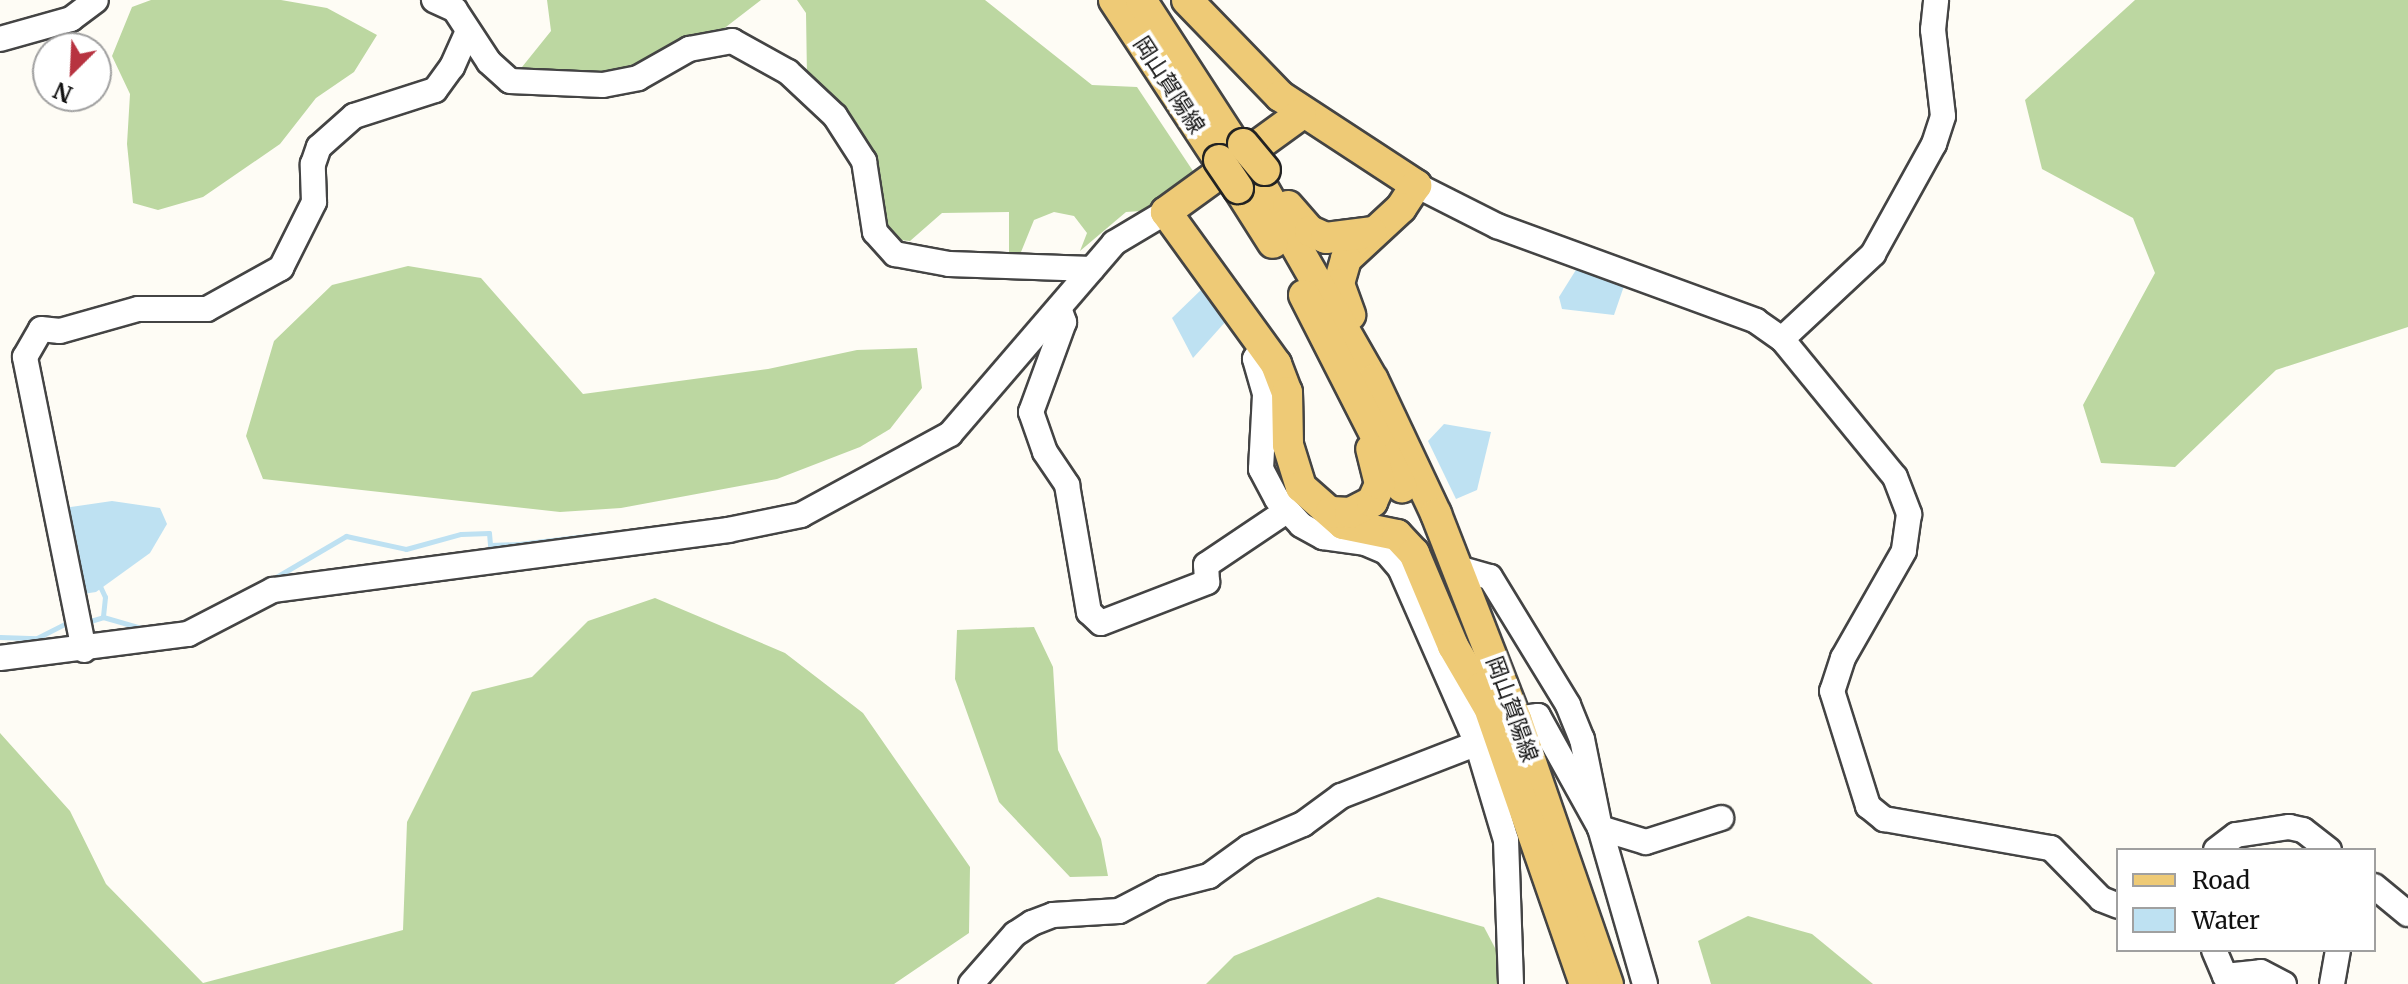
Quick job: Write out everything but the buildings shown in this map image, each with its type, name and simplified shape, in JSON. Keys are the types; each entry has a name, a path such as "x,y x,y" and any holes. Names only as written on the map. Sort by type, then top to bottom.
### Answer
{"main road":[{"name":"岡山賀陽線","path":"1114,0 1253,178 1345,327 1402,439 1458,568 1496,727"},
{"name":"岡山賀陽線","path":"1141,0 1217,118 1233,150"},
{"path":"1187,0 1301,114 1416,185"},
{"path":"1166,212 1301,114"},
{"name":"岡山賀陽線","path":"1253,178 1310,231 1326,238 1372,232"},
{"name":"岡山賀陽線","path":"1253,178 1302,291 1418,523 1496,727 1585,984"},
{"name":"岡山賀陽線","path":"1402,439 1400,414 1345,307 1339,284 1346,259 1401,208 1416,185"},
{"name":"岡山賀陽線","path":"1166,212 1263,346 1287,392 1292,466 1301,487 1343,524 1397,535 1414,553 1453,646 1496,727 1608,984"},
{"name":"岡山賀陽線","path":"1302,291 1312,333 1376,459 1380,484 1363,509 1329,512"}],"street":[{"path":"0,39 71,19 96,0"},
{"path":"434,0 455,10 489,62 510,81 603,85 638,78 689,49 732,41 788,72 844,128 864,161 875,232 895,254 949,264 1092,269"},
{"path":"1782,339 1873,254 1934,144 1943,116 1933,30 1936,0"},
{"path":"84,650 25,357 41,329 60,331 138,309 207,309 281,268 314,202 313,164 319,147 354,116 435,90 468,31"},
{"path":"1416,185 1497,226 1756,321 1782,339 1895,477 1909,514 1904,551 1843,658 1832,691 1868,806 1884,819 2051,848 2101,899 2116,905"},
{"path":"0,658 84,650 188,634 273,590 728,530 801,515 950,434 1114,243 1166,212"},
{"path":"1059,308 1064,322 1031,412 1045,452 1067,485 1089,612 1101,623 1207,582 1206,565 1285,512"},
{"path":"1263,346 1255,359 1265,395 1261,469 1285,512 1323,537 1386,552 1400,568 1496,727 1506,840 1511,984"},
{"path":"1458,568 1490,577 1568,705 1582,739 1600,828 1645,984"},
{"path":"971,984 1015,934 1032,923 1053,915 1119,911 1163,888 1209,876 1249,847 1303,824 1341,796 1496,727 1538,716 1600,828 1646,842 1721,818"},
{"path":"2219,848 2236,835 2289,827 2303,830 2326,848"},
{"path":"2376,888 2408,914"},
{"path":"2215,952 2225,976 2261,972 2284,984"},
{"path":"2332,984 2338,952"}],"green space":[{"path":"151,0 281,0 327,8 377,35 354,72 316,98 280,144 203,197 158,210 133,203 127,144 130,94 112,56 132,7"},
{"path":"547,0 761,0 722,30 630,67 596,74 518,72 551,31"},
{"path":"797,0 985,0 1092,85 1137,87 1195,174 1141,211 1126,212 1080,251 1087,233 1074,216 1054,212 1034,220 1021,252 1009,256 1009,212 942,213 910,241 891,239 874,159 859,127 807,77 806,13"},
{"path":"2135,0 2408,0 2408,327 2276,370 2175,467 2101,463 2083,405 2155,273 2133,218 2042,169 2025,100"},
{"path":"408,266 481,278 583,394 768,369 857,350 917,348 922,388 890,429 860,447 777,479 621,508 560,512 263,479 246,436 274,341 332,285"},
{"path":"655,598 785,653 863,713 970,867 969,933 894,984 0,984 0,733 70,811 106,884 203,983 403,930 407,822 472,692 532,677 588,621"},
{"path":"1034,627 1053,667 1058,750 1101,839 1108,876 1070,877 999,802 955,679 957,630"},
{"path":"1378,897 1484,927 1514,984 1206,984 1234,956"},
{"path":"1748,916 1812,934 1873,984 1711,984 1698,941"}],"water":[{"path":"1579,265 1625,283 1614,315 1562,309 1559,297"},
{"path":"1204,287 1227,320 1193,358 1172,318"},
{"path":"1444,424 1491,432 1477,490 1456,499 1428,441"},
{"path":"112,501 160,508 167,524 150,553 96,592 83,594 64,508"}],"waterway":[{"path":"271,580 346,536 406,549 461,534 489,533 490,545 644,529"},
{"path":"99,584 105,597 103,617"},
{"path":"87,622 103,617 145,629"},
{"path":"0,637 37,638 68,622"}]}
